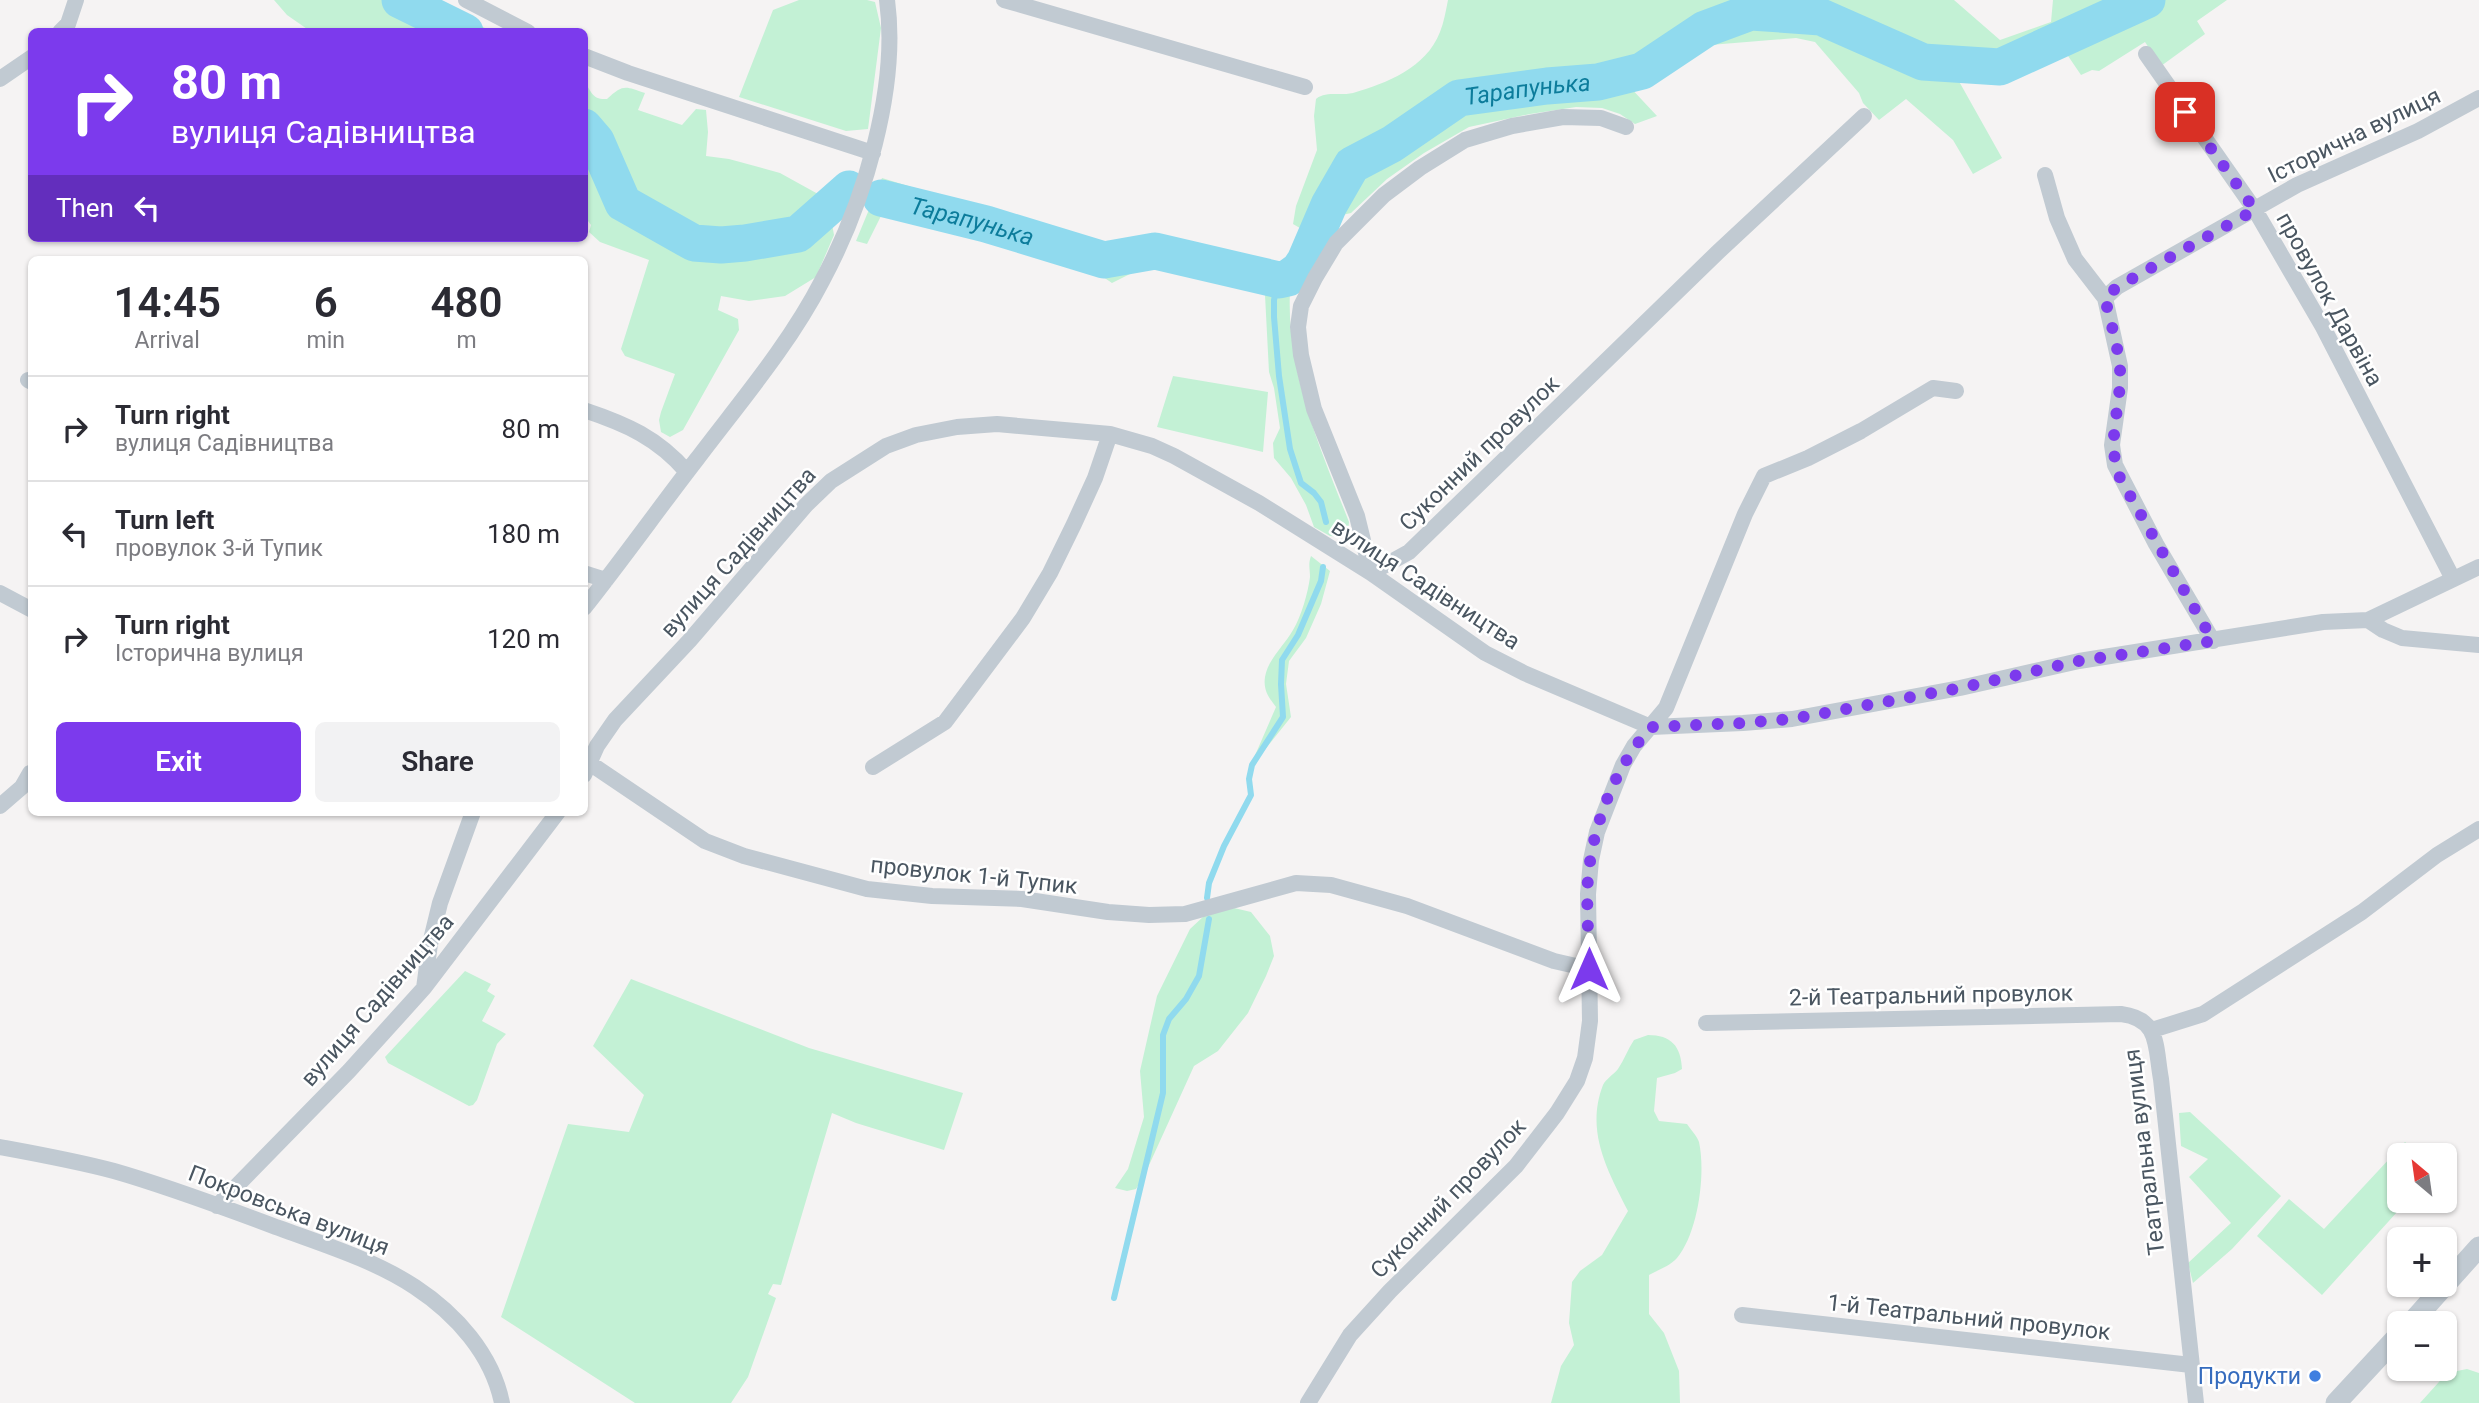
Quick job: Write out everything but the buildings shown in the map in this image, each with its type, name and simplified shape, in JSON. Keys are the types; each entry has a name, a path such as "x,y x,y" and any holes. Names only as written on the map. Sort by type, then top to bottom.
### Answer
{"street":[{"path":"64,28 68,24 76,0"},
{"path":"466,0 520,28"},
{"path":"588,603 781,347 822,282 852,212 873,153 881,117 888,57 890,24 887,0"},
{"path":"1004,0 1305,88"},
{"name":"провулок Дарвіна","path":"2146,54 2255,210 2323,327 2454,579"},
{"path":"588,58 639,77 873,153"},
{"path":"0,79 28,60"},
{"name":"Історична вулиця","path":"2105,298 2117,287 2297,185 2418,131 2479,98"},
{"name":"Суконний провулок","path":"1371,573 1409,552 1718,252 1864,116"},
{"path":"1371,573 1357,516 1314,409 1304,368 1298,327 1301,306 1315,278 1336,243 1384,195 1420,168 1465,140 1512,126 1563,117 1601,118 1626,127"},
{"path":"2045,175 2057,218 2075,259 2105,298 2120,366 2112,445 2115,465 2156,544 2213,641"},
{"name":"Суконний провулок","path":"1308,1403 1350,1335 1390,1291 1509,1173 1577,1081 1588,1046 1588,885 1597,832 1623,765 1634,746 1666,708 1745,514 1764,477 1861,431 1933,388 1956,391"},
{"path":"588,412 648,436 687,472"},
{"name":"вулиця Садівництва","path":"588,769 597,746 615,720 690,640 806,505 831,481 886,446 916,435 957,427 997,424 1110,434 1152,446 1259,503 1371,573 1485,653 1524,673 1651,727 1805,717 1960,688 2079,661 2323,622 2368,620"},
{"path":"873,767 945,722 1023,618 1050,573 1074,524 1095,478 1110,434"},
{"path":"2368,620 2479,567"},
{"path":"588,574 606,580"},
{"path":"0,593 28,608"},
{"path":"2368,620 2402,638 2479,645"},
{"name":"провулок 1-й Тупик","path":"588,769 705,841 744,856 867,890 932,896 1022,899 1108,912 1149,915 1185,914 1296,883 1331,885 1407,906 1554,961 1589,969"},
{"path":"0,806 22,787 28,776"},
{"path":"424,988 430,944 440,903 472,816"},
{"name":"вулиця Садівництва","path":"217,1206 349,1071 424,988 555,816"},
{"name":"Театральна вулиця","path":"2196,1403 2161,1079 2152,1030 2203,1014 2362,912 2437,855 2479,829"},
{"name":"2-й Театральний провулок","path":"1706,1023 2121,1014 2135,1016 2146,1022 2152,1030"},
{"name":"Покровська вулиця","path":"0,1147 115,1171 371,1263 416,1287 454,1319 479,1348 492,1371 502,1403"},
{"path":"2421,1311 2479,1247"},
{"name":"1-й Театральний провулок","path":"1742,1315 2191,1365"},
{"path":"2336,1403 2387,1348"}],"green space":[{"path":"274,0 429,0 485,28 306,28 287,15"},
{"path":"799,0 875,2 881,28 868,129 846,131 739,97 773,10"},
{"path":"1448,0 1954,0 2000,40 2051,22 2053,0 2227,0 2197,21 2205,34 2161,66 2145,42 2099,71 2092,70 2081,75 2064,50 1984,75 1956,76 2002,158 1973,174 1953,140 1906,99 1879,120 1815,42 1796,38 1710,45 1628,85 1657,116 1635,124 1620,114 1602,108 1576,107 1469,127 1424,153 1387,179 1351,213 1329,218 1323,232 1314,229 1305,231 1293,224 1296,206 1317,150 1314,116 1316,99 1324,95 1348,94 1366,89 1392,79 1415,64 1434,45"},
{"path":"588,87 593,94 602,99 607,99 624,88 645,93 638,110 682,125 696,109 706,110 706,156 729,159 780,173 818,194 830,213 834,235 816,277 785,296 749,301 721,296 718,310 738,319 739,330 683,430 670,437 661,432 659,420 675,374 625,356 621,349 649,260 600,242 589,232 591,225 588,221"},
{"path":"882,178 1062,233 1088,248 1125,248 1166,240 1160,267 1132,273 1112,283 1093,270 1062,256 884,210 867,244 856,241"},
{"path":"1271,285 1284,285 1290,291 1290,321 1299,380 1349,522 1348,532 1342,537 1330,536 1314,527 1306,505 1291,478 1274,458 1273,443 1280,428 1269,372 1265,295"},
{"path":"1173,376 1268,392 1263,452 1157,427"},
{"path":"1311,556 1330,571 1321,604 1306,638 1289,661 1286,684 1291,717 1255,762 1253,760 1276,707 1266,690 1267,670 1293,630 1301,612 1309,583"},
{"path":"1234,908 1251,912 1270,936 1274,956 1266,976 1248,1013 1218,1051 1194,1066 1136,1189 1127,1191 1115,1188 1128,1169 1144,1117 1140,1071 1157,996 1190,929 1204,916"},
{"path":"465,971 491,984 487,991 495,996 482,1021 506,1034 497,1044 477,1100 469,1106 388,1063 385,1057"},
{"path":"631,979 809,1048 963,1093 944,1150 832,1113 781,1285 773,1284 768,1294 776,1298 748,1377 731,1403 635,1403 501,1317 568,1124 629,1132 644,1095 593,1046"},
{"path":"1648,1035 1663,1037 1673,1043 1680,1054 1682,1069 1657,1078 1654,1111 1659,1121 1687,1124 1698,1140 1701,1155 1699,1203 1690,1234 1677,1258 1649,1275 1649,1314 1664,1333 1679,1371 1680,1403 1551,1403 1561,1366 1574,1345 1569,1323 1572,1282 1580,1271 1602,1255 1628,1211 1601,1151 1596,1119 1598,1102 1603,1085 1618,1069 1634,1040"},
{"path":"2190,1112 2281,1196 2232,1249 2193,1283 2188,1263 2231,1223 2189,1177 2208,1159 2181,1146 2179,1113"},
{"path":"2387,1161 2387,1213 2396,1213 2322,1295 2257,1236 2289,1199 2324,1229"},
{"path":"2467,1369 2479,1373 2479,1403 2420,1403 2440,1381 2457,1381 2457,1371"}],"water":[{"path":"1170,245 1244,269 1243,278 1184,268 1167,256"}],"waterway":[{"name":"Тарапунька","path":"400,0 457,28"},
{"name":"Тарапунька","path":"881,198 986,224 1104,260 1155,251 1279,280 1288,278 1299,270 1305,261 1329,205 1352,165 1392,144 1459,98 1598,82 1642,71 1705,29 1751,12 1821,17 1923,62 2000,67 2147,0"},
{"name":"Тарапунька","path":"588,132 596,141 623,203 694,243 745,243 798,234 849,189"},
{"path":"1279,280 1274,300 1274,317 1279,376 1290,449 1301,483 1321,502 1326,522"},
{"path":"1207,898 1209,883 1224,846 1251,795 1249,779 1252,765 1283,717 1282,660 1298,635 1321,581 1323,567"},
{"path":"1114,1298 1163,1093 1163,1035 1169,1019 1186,999 1199,976 1209,919"}],"place":[{"name":"Продукти","path":"2315,1376"}],"route":[{"path":"1589,969 1588,876 1597,832 1623,765 1634,746 1651,727 1792,719 1960,688 2079,661 2213,641 2120,478 2112,445 2120,366 2105,298 2117,287 2255,210 2185,112"}]}
